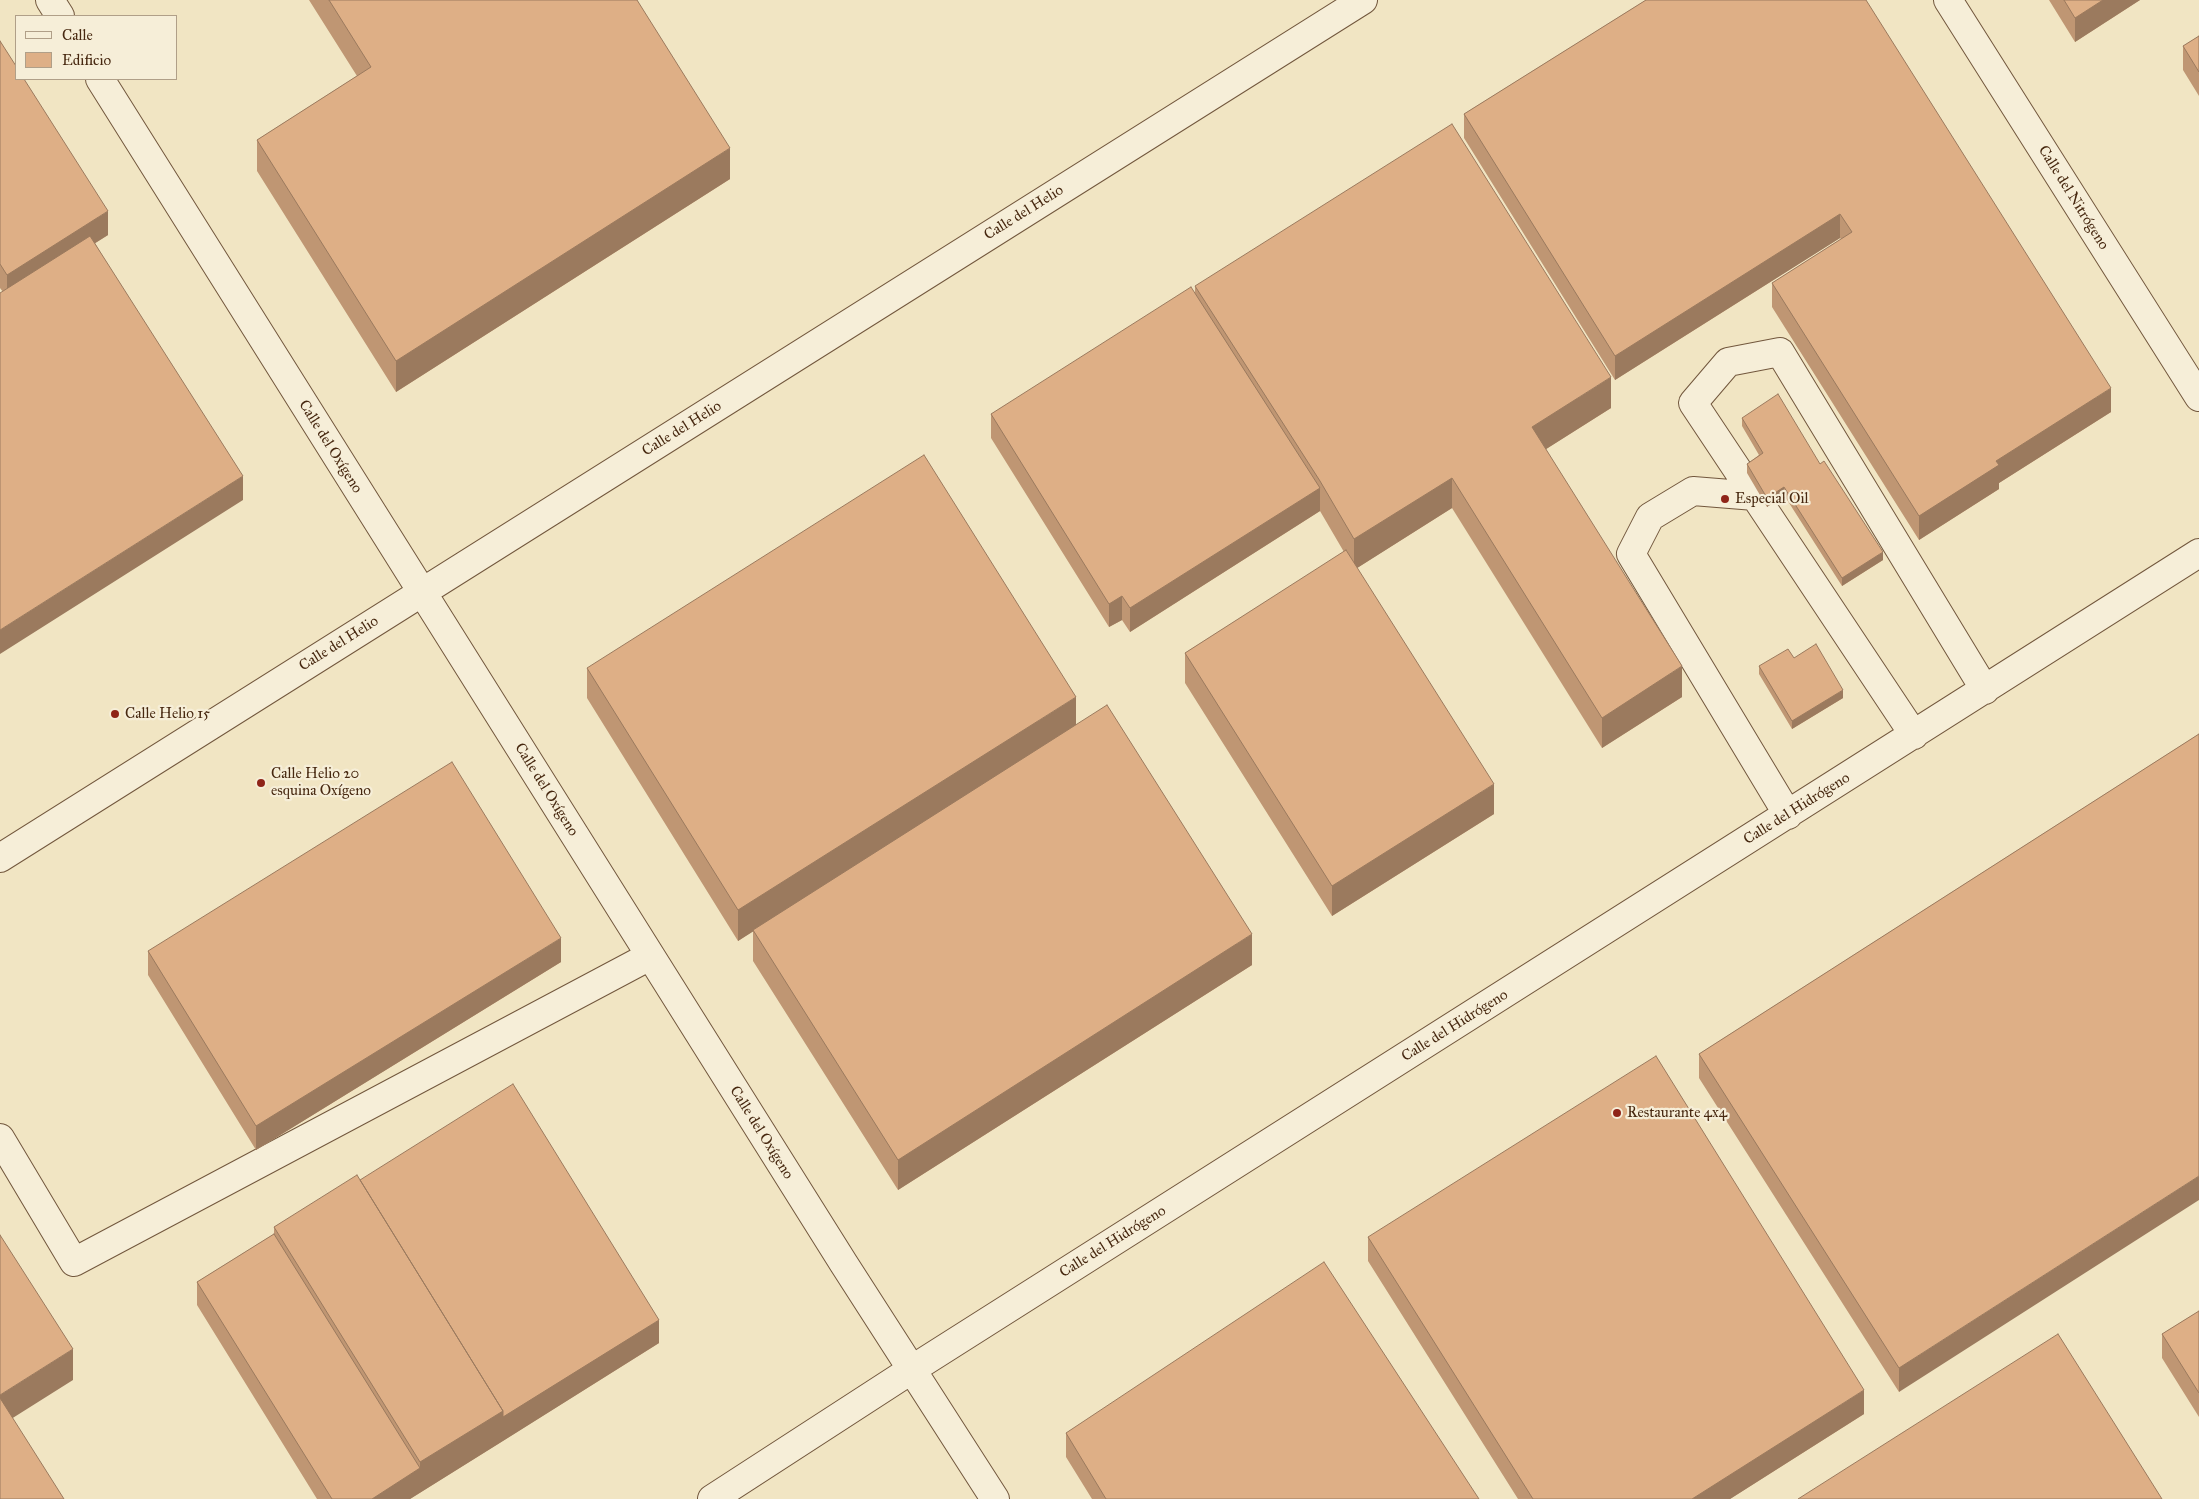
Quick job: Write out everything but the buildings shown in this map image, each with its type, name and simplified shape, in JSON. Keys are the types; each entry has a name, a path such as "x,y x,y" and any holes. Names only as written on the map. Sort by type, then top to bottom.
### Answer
{"street":[{"path":"50,0 59,15"},
{"name":"Calle del Helio","path":"0,858 1363,0"},
{"name":"Calle del Nitrógeno","path":"1948,0 2199,396"},
{"name":"Calle del Oxígeno","path":"101,80 650,956 911,1370 995,1499"},
{"path":"1914,735 1693,403 1728,362 1780,352 1985,690"},
{"path":"1831,491 1855,476"},
{"path":"1755,496 1693,491 1650,517 1631,554 1788,815"},
{"path":"1777,528 1800,512"},
{"path":"1858,535 1882,520"},
{"name":"Calle del Hidrógeno","path":"712,1499 911,1370 2199,554"},
{"path":"1804,570 1828,555"},
{"path":"0,1138 74,1262 650,956"}],"place":[{"name":"Especial Oil","path":"1725,499"},
{"name":"Calle Helio 15","path":"115,714"},
{"name":"Calle Helio 20 esquina Oxígeno","path":"261,783"},
{"name":"Restaurante 4x4","path":"1617,1113"}]}
